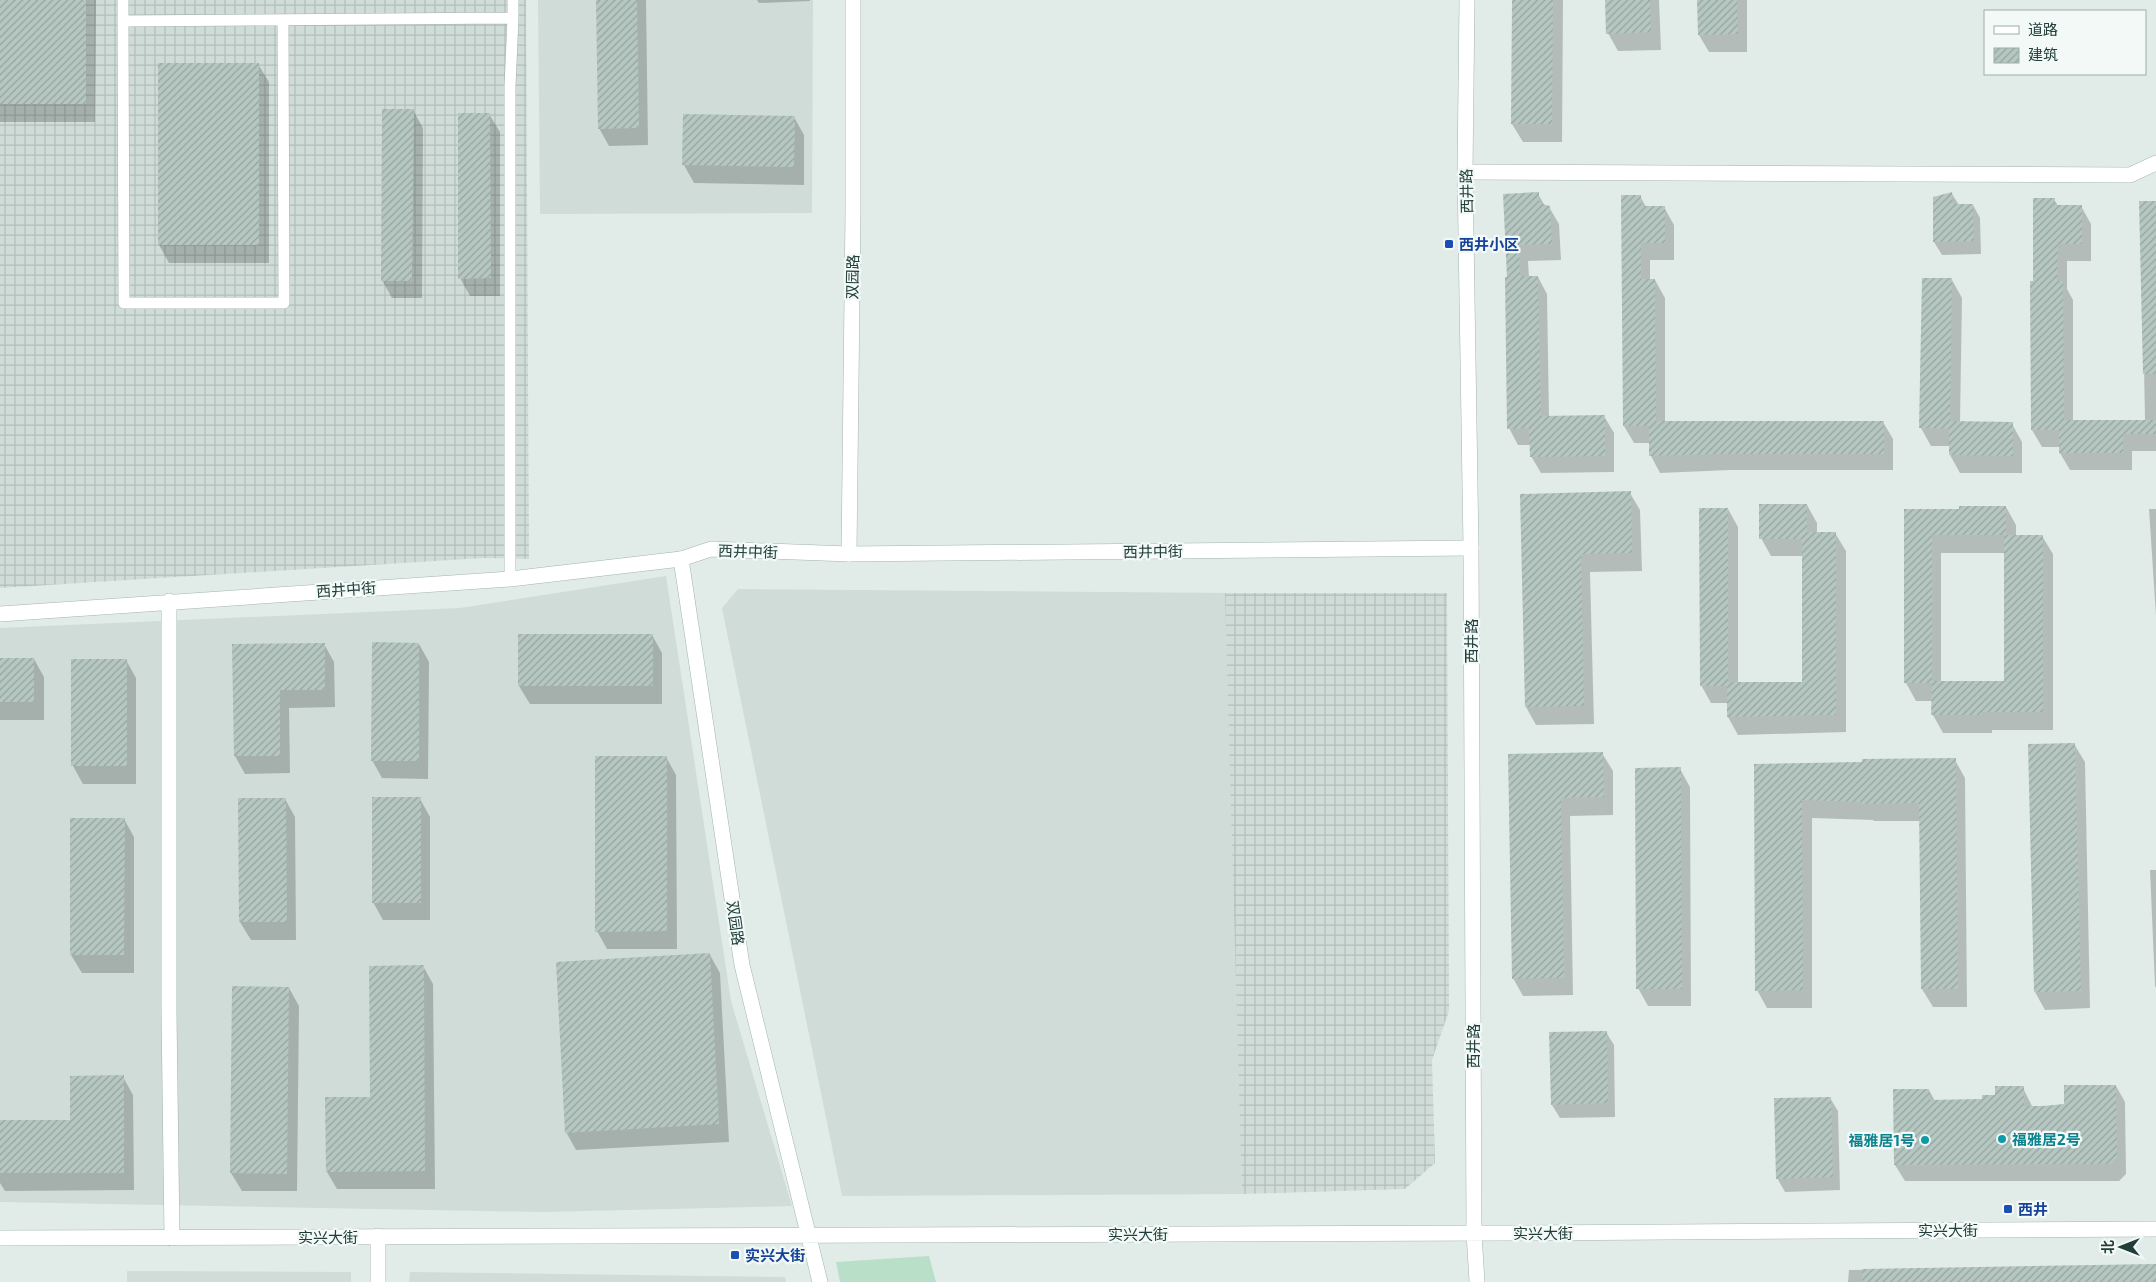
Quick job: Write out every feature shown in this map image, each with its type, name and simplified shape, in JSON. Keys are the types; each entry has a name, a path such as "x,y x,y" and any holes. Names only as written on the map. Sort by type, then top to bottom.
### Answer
{"street":[{"name":"双园路","path":"848,554 853,211 853,0"},
{"name":"西井路","path":"1467,0 1465,172 1470,548 1474,1233 1477,1282"},
{"path":"1465,172 2130,175 2156,163"},
{"name":"西井中街","path":"0,614 510,579 682,559 712,549 848,554 1470,548"},
{"name":"双园路","path":"682,559 742,965 820,1282"},
{"path":"169,601 169,1013 172,1238"},
{"name":"实兴大街","path":"0,1238 2156,1229"},
{"path":"378,1236 378,1282"}],"lane":[{"path":"123,0 124,303 284,304 283,20"},
{"path":"510,579 510,86 514,18 513,0"},
{"path":"123,21 514,18"}],"shaded area":[{"path":"0,0 526,0 529,559 483,558 0,588"},
{"path":"538,0 813,0 812,213 540,214"},
{"path":"666,576 731,1001 792,1206 543,1212 0,1202 0,628 460,608"},
{"path":"738,589 1231,593 1242,1194 842,1196 722,608"},
{"path":"1225,593 1447,593 1449,1011 1432,1060 1435,1163 1405,1189 1242,1194"},
{"path":"127,1271 351,1272 351,1282 127,1282"},
{"path":"410,1272 785,1277 786,1282 409,1282"}],"green space":[{"path":"929,1256 936,1282 840,1282 836,1262"}],"building":[{"path":"0,0 86,0 86,104 0,104"},
{"path":"596,0 637,0 639,128 598,129"},
{"path":"1512,0 1553,0 1552,124 1511,124"},
{"path":"1605,0 1650,0 1651,32 1606,34"},
{"path":"1697,0 1737,0 1738,34 1698,35"},
{"path":"158,63 259,63 259,245 158,245"},
{"path":"382,109 414,109 412,281 381,281"},
{"path":"458,113 490,113 491,278 458,279"},
{"path":"683,114 795,116 794,167 682,165"},
{"path":"1539,192 1539,203 1550,206 1552,244 1519,245 1520,276 1538,276 1541,416 1605,415 1605,456 1530,457 1529,428 1507,429 1505,277 1507,277 1503,194"},
{"path":"1952,192 1953,204 1973,204 1974,241 1933,242 1933,197"},
{"path":"1621,195 1641,195 1641,206 1665,206 1665,243 1641,243 1641,279 1655,279 1656,421 1884,421 1884,454 1649,456 1649,426 1623,426"},
{"path":"2033,198 2055,198 2055,205 2082,205 2082,244 2058,244 2057,281 2063,281 2064,420 2156,420 2156,434 2123,434 2123,453 2059,453 2059,430 2031,430 2030,281 2033,281"},
{"path":"2139,201 2156,201 2156,374 2143,374"},
{"path":"1922,278 1952,278 1950,421 2013,422 2013,456 1949,455 1949,429 1919,428"},
{"path":"1631,491 1632,553 1581,554 1584,706 1525,707 1520,494"},
{"path":"1759,504 1807,504 1807,532 1836,532 1836,715 1727,717 1727,686 1700,686 1699,508 1728,508 1728,682 1802,682 1802,539 1759,539"},
{"path":"1959,506 2006,506 2006,535 2043,535 2043,712 1982,712 1982,715 1931,715 1932,683 1904,683 1904,509 1959,509","holes":["1932,535 2004,535 2004,681 1932,681"]},
{"path":"518,634 653,634 653,686 518,686"},
{"path":"372,642 419,643 419,761 371,761"},
{"path":"325,643 325,690 280,690 280,756 234,756 232,644"},
{"path":"0,658 34,658 34,702 0,702"},
{"path":"71,659 127,659 127,766 71,766"},
{"path":"2075,743 2081,991 2034,992 2028,744"},
{"path":"1603,752 1604,797 1561,798 1564,978 1512,979 1508,754"},
{"path":"595,756 667,756 667,931 595,932"},
{"path":"1956,758 1958,989 1921,989 1919,803 1862,804 1862,802 1802,800 1803,990 1755,991 1754,764 1862,762 1862,759"},
{"path":"1681,767 1682,989 1636,989 1635,768"},
{"path":"372,797 421,797 421,903 372,903"},
{"path":"238,798 286,798 287,922 239,922"},
{"path":"70,818 125,818 124,955 70,955"},
{"path":"710,953 719,1124 565,1133 556,962"},
{"path":"424,965 425,1171 326,1172 325,1097 370,1097 369,966"},
{"path":"232,986 289,987 287,1174 230,1173"},
{"path":"1607,1031 1608,1103 1551,1105 1549,1032"},
{"path":"124,1075 124,1173 0,1173 0,1120 70,1120 70,1076"},
{"path":"2064,1085 2116,1085 2117,1157 2110,1164 1894,1165 1893,1089 1929,1089 1930,1100 1982,1099 1982,1095 1995,1095 1995,1086 2024,1086 2024,1106 2043,1106 2064,1104"},
{"path":"1831,1097 1833,1177 1776,1179 1774,1098"},
{"path":"2156,1264 2156,1282 1862,1282 1862,1269"}],"place":[{"name":"西井小区","path":"1449,244"},
{"name":"福雅居2号","path":"2002,1139"},
{"name":"福雅居1号","path":"1925,1140"},
{"name":"西井","path":"2008,1209"},
{"name":"实兴大街","path":"735,1255"}]}
